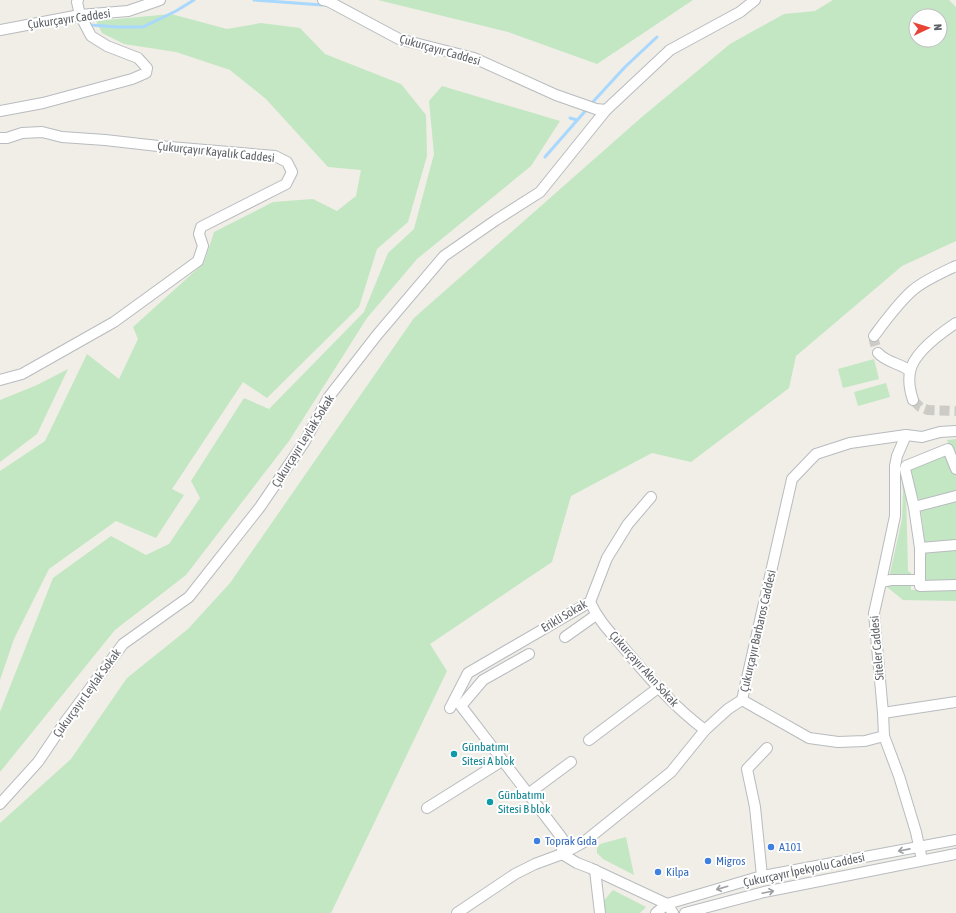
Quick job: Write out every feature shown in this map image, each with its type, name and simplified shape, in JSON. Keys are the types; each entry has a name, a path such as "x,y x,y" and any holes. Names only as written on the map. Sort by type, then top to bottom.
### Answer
{"street":[{"path":"0,111 43,103 132,79 146,73 147,68 138,58 107,46 91,36 80,15 77,2 78,0"},
{"name":"Çukurçayır Caddesi","path":"0,30 80,15 128,11 160,0"},
{"name":"Çukurçayır Caddesi","path":"323,0 328,1 399,39 474,58 556,95 580,104 601,109"},
{"name":"Çukurçayır Leylak Sokak","path":"0,804 38,762 65,722 123,644 189,597 260,507 306,441 328,398 376,335 444,256 540,192 590,129 600,119 601,109 670,50 740,12 755,0"},
{"name":"Çukurçayır Kayalık Caddesi","path":"0,138 7,138 22,132 42,132 62,137 275,156 287,162 292,172 286,184 201,227 199,234 203,246 198,261 114,322 22,374 0,380"},
{"path":"874,336 912,291 936,275 956,266"},
{"path":"913,400 910,389 910,371 914,361 927,345 956,323"},
{"path":"878,353 883,358 904,366 910,371"},
{"name":"Çukurçayır Barbaros Caddesi","path":"457,913 515,874 535,864 562,854 584,842 671,772 706,730 728,709 742,700 792,479 816,454 850,443 906,435 922,437 940,432 956,431"},
{"name":"Siteler Caddesi","path":"906,435 897,456 895,466 895,516 874,613 884,736 899,776 922,860"},
{"path":"956,469 948,448 906,466 905,469 914,507 920,548 920,586 956,585"},
{"path":"914,507 956,496"},
{"name":"Erikli Sokak","path":"456,707 468,673 590,602 607,558 628,524 650,497"},
{"path":"920,548 956,545"},
{"path":"881,582 891,580 920,580"},
{"name":"Çukurçayır Akın Sokak","path":"590,602 596,615 648,678 689,718 706,730"},
{"path":"565,637 596,615"},
{"path":"529,654 483,680 456,707 502,760 562,838 562,854 577,863 667,904 673,913"},
{"path":"589,740 658,688"},
{"path":"742,700 809,738 838,742 865,741 884,736"},
{"path":"883,712 956,702"},
{"path":"762,876 755,807 747,769 767,748"},
{"path":"426,808 502,760"},
{"path":"528,794 571,762"},
{"name":"Çukurçayır İpekyolu Caddesi","path":"656,913 667,904 762,876 956,840"},
{"name":"Çukurçayır İpekyolu Caddesi","path":"685,913 764,892 956,854"},
{"path":"595,870 600,913"}],"green space":[{"path":"378,0 693,0 597,64 508,32"},
{"path":"833,0 949,0 956,7 956,241 902,266 796,356 789,388 691,462 652,453 571,496 552,562 430,644 447,671 331,913 0,913 0,823 71,759 127,678 188,629 230,583 414,318 643,116 730,44 784,14 815,11"},
{"path":"171,14 227,29 261,23 300,28 325,54 401,84 426,115 427,156 408,222 377,249 359,307 267,398 243,382 172,489 184,495 156,538 116,521 49,569 14,639 0,680 0,471 45,441 87,354 119,379 138,339 133,327 204,263 214,232 273,202 313,199 337,211 356,196 361,170 328,167 266,99 230,70 176,52 124,44 102,33 96,21"},
{"path":"442,86 560,121 531,166 417,259 367,318 289,441 186,575 115,630 0,772 0,712 53,578 111,536 146,555 169,544 200,498 191,481 244,398 269,409 364,312 388,253 414,229 434,154 429,101"},
{"path":"874,359 879,379 843,388 838,369"},
{"path":"68,369 37,434 0,462 0,400 37,385"},
{"path":"886,383 890,397 858,406 854,392"},
{"path":"956,439 956,581 925,583 925,544 920,503 907,467 951,451 947,440"},
{"path":"901,471 906,491 908,571 911,573 911,590 956,589 956,601 903,600 887,587 902,519 903,492"},
{"path":"626,837 634,875 603,859 597,853 597,848 600,844"},
{"path":"613,890 646,907 640,913 603,913 602,903"}],"waterway":[{"path":"90,25 143,27 176,11 194,0"},
{"path":"254,0 322,5"},
{"path":"591,104 625,67 657,37"},
{"path":"545,157 587,109"},
{"path":"570,118 577,120"}],"tunnel":[{"path":"874,336 878,353"},
{"path":"913,400 920,407 928,410 956,411"}],"place":[{"name":"Günbatımı Sitesi A blok","path":"454,754"},
{"name":"Günbatımı Sitesi B blok","path":"490,802"},
{"name":"Toprak Gıda","path":"537,841"},
{"name":"A101","path":"771,847"},
{"name":"Migros","path":"708,861"},
{"name":"Kilpa","path":"658,872"}]}
